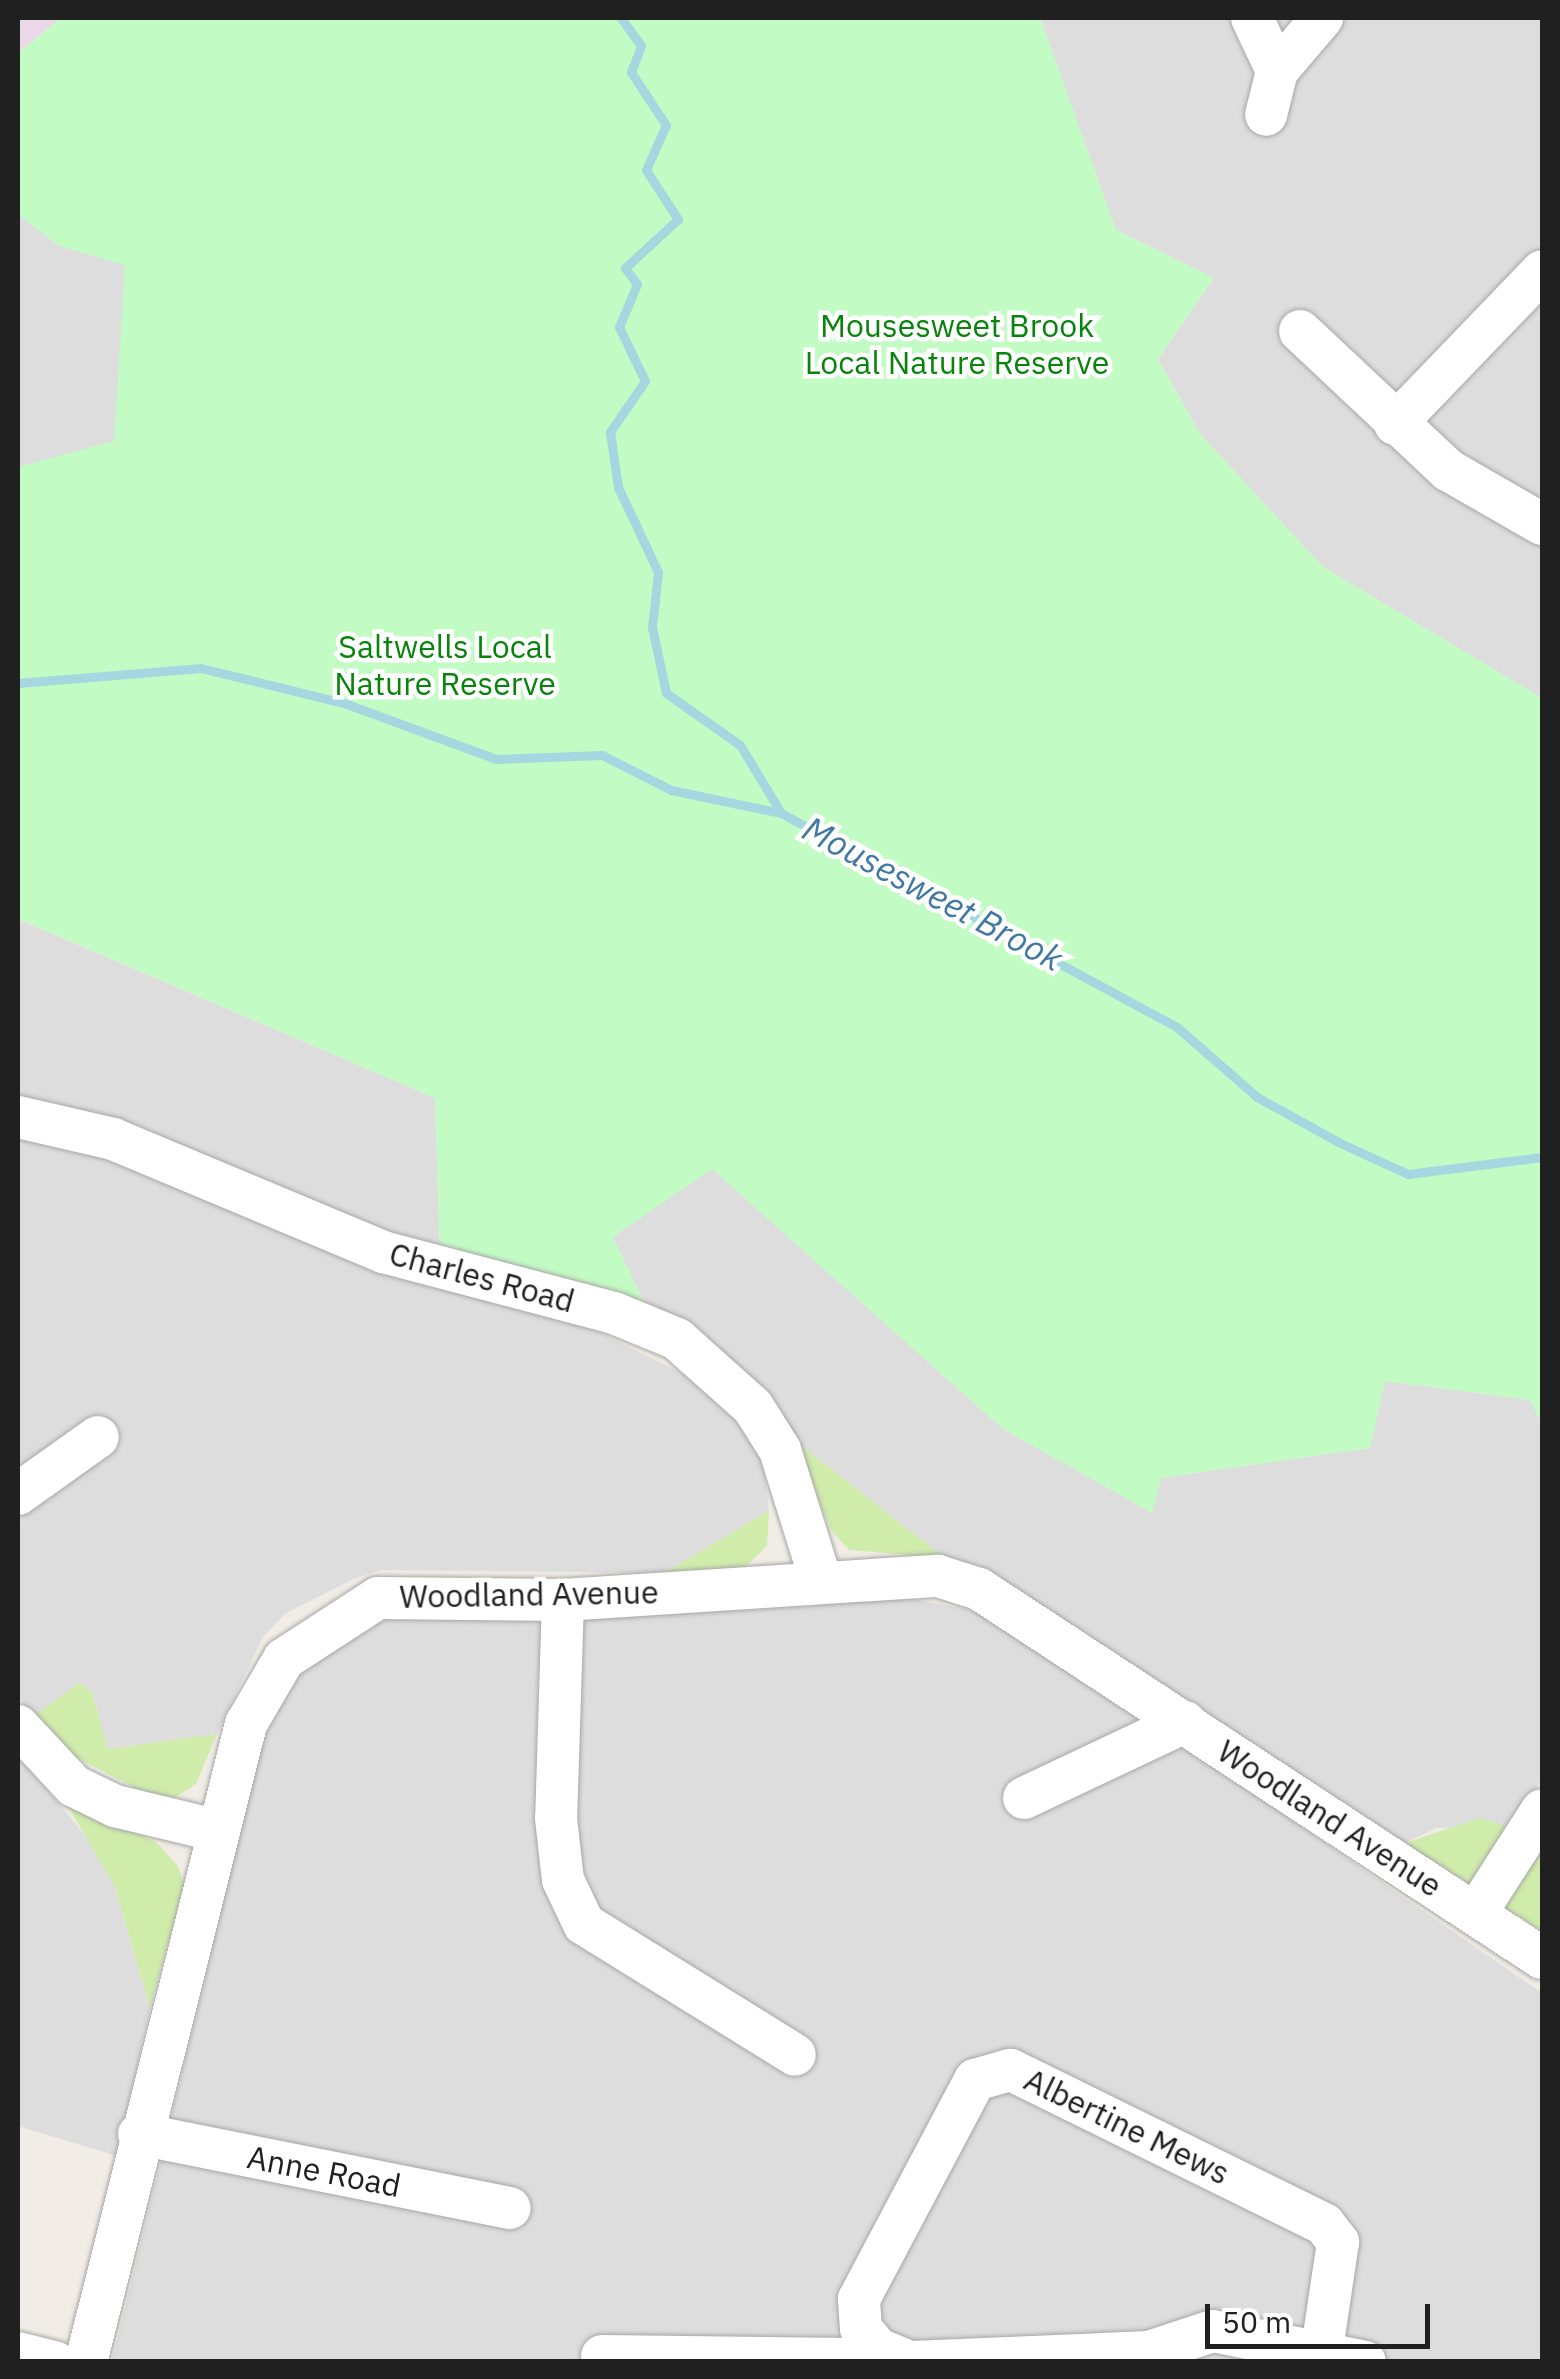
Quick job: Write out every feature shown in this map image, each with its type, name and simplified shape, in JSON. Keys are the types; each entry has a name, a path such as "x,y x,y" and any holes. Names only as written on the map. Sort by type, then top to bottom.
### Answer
{"street":[{"path":"1252,18 1277,71"},
{"path":"1266,116 1277,71 1322,18"},
{"path":"1395,424 1542,272"},
{"path":"1300,331 1395,424 1483,497 1542,524"},
{"name":"Charles Road","path":"18,1117 113,1139 383,1252 614,1313 677,1339 753,1407 780,1450 820,1578"},
{"path":"18,1494 98,1436"},
{"name":"Woodland Avenue","path":"86,2362 139,2134 246,1724 265,1684 312,1634 378,1598 414,1592 563,1600 903,1572 979,1590 1542,1958"},
{"path":"563,1600 555,1802 562,1880 584,1924 795,2054"},
{"name":"Woodland Avenue","path":"1024,1798 1184,1722"},
{"path":"18,1726 74,1786 115,1806 220,1831"},
{"name":"Woodland Avenue","path":"1476,1913 1542,1810"},
{"name":"Albertine Mews","path":"899,2357 861,2329 859,2299 974,2080 1011,2070 1324,2224 1338,2242 1322,2349"},
{"name":"Anne Road","path":"139,2134 510,2208"},
{"path":"602,2356 899,2357 969,2361 1149,2352 1213,2331 1322,2349 1365,2362"},
{"path":"18,2353 54,2362"}],"shaded area":[{"path":"18,18 61,18 18,53"},
{"path":"1040,18 1542,18 1542,698 1323,567 1200,434 1158,359 1214,278 1116,230"},
{"path":"18,134 168,278 18,772"},
{"path":"20,920 435,1098 440,1254 712,1388 763,1456 769,1511 664,1573 381,1570 356,1578 286,1613 263,1637 217,1734 107,1749 93,1693 34,1716 18,1697"},
{"path":"712,1168 1003,1429 1152,1512 1160,1478 1370,1448 1385,1381 1531,1400 1542,1425 1542,1780 1510,1827 1436,1828 1405,1843 1011,1585 945,1558 794,1440 645,1304 612,1237"},
{"path":"876,1592 966,1609 1024,1635 1542,1993 1542,2361 112,2362 269,1713 291,1676 367,1622 400,1614"},
{"path":"18,1755 90,1841 115,1887 150,2008 117,2156 18,2126"}],"green space":[{"name":"Saltwells Local Nature Reserve","path":"61,18 1040,18 1116,230 1214,278 1158,359 1200,434 1323,567 1542,698 1542,1425 1530,1400 1385,1381 1370,1448 1161,1478 1152,1513 1003,1429 712,1169 613,1237 645,1304 440,1254 435,1098 21,920 18,927 18,467 114,441 125,265 59,246 18,214 18,53"},
{"path":"794,1440 945,1558 849,1550 831,1530"},
{"path":"769,1511 767,1546 742,1570 664,1573"},
{"path":"79,1683 92,1692 108,1749 217,1734 196,1784 176,1797 147,1794 56,1747 34,1716"},
{"path":"65,1801 156,1842 178,1866 184,1885 150,2008 115,1887"},
{"path":"1480,1818 1510,1827 1475,1887 1405,1843"},
{"path":"1539,1846 1542,1852 1542,1931 1501,1905"}],"waterway":[{"name":"Mousesweet Brook","path":"621,18 641,46 631,72 666,125 646,170 678,219 625,268 637,284 619,327 645,381 610,432 618,487 658,572 652,627 666,693 740,745 781,813 1178,1028 1257,1097 1340,1143 1408,1174 1542,1157"},
{"path":"18,683 201,668 344,703 496,759 602,755 671,790 781,813"}],"park label":[{"name":"Mousesweet Brook Local Nature Reserve","path":"957,344"}]}
